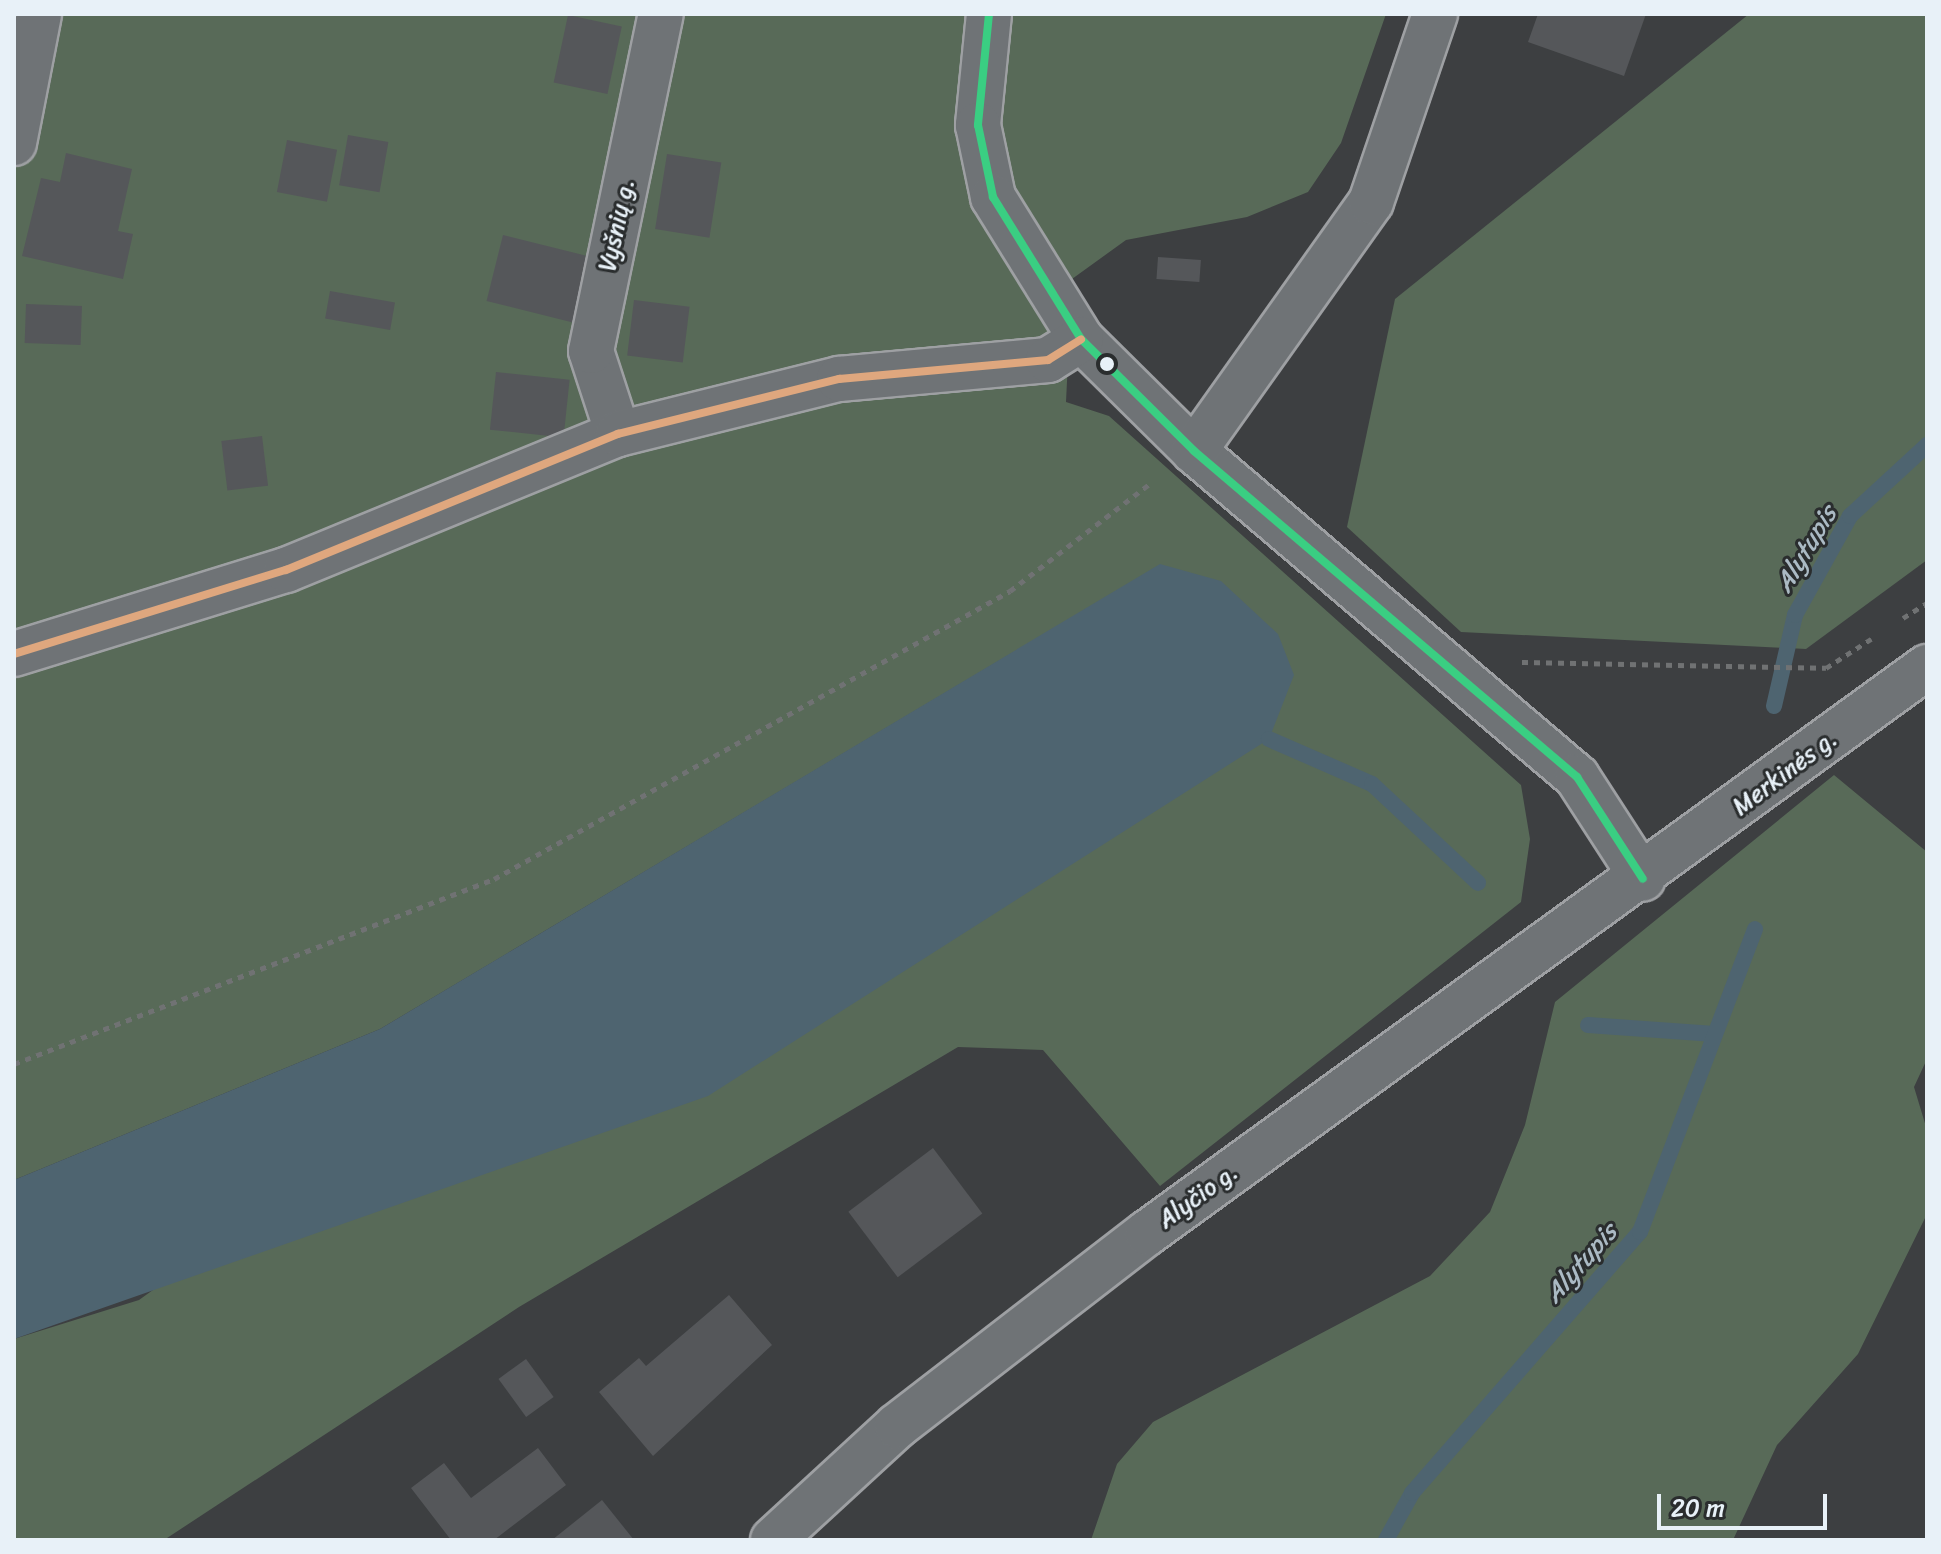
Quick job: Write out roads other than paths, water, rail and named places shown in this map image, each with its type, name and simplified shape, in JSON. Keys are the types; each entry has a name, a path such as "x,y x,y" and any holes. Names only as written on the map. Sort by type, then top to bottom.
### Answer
{"street":[{"path":"14,143 39,14"},
{"name":"Vyšnių g.","path":"618,434 591,351 661,14"},
{"path":"989,14 978,125 993,197 1081,339 1194,451 1441,657 1577,777 1643,879"},
{"path":"1194,451 1371,202 1435,14"},
{"path":"14,654 286,570 618,434 839,379 1048,360 1081,339"},
{"name":"Merkinės g.","path":"1643,879 1927,667"},
{"name":"Alyčio g.","path":"773,1540 897,1426 1147,1233 1643,879"}],"water":[{"path":"1160,564 1221,581 1278,634 1294,675 1269,739 708,1096 14,1339 14,1180 380,1029"}],"waterway":[{"name":"Alytupis","path":"1774,706 1795,615 1850,516 1927,445"},
{"path":"1269,739 1372,784 1478,883"},
{"name":"Alytupis","path":"1386,1540 1412,1493 1640,1232 1755,929"},
{"path":"1588,1025 1715,1034"}]}
